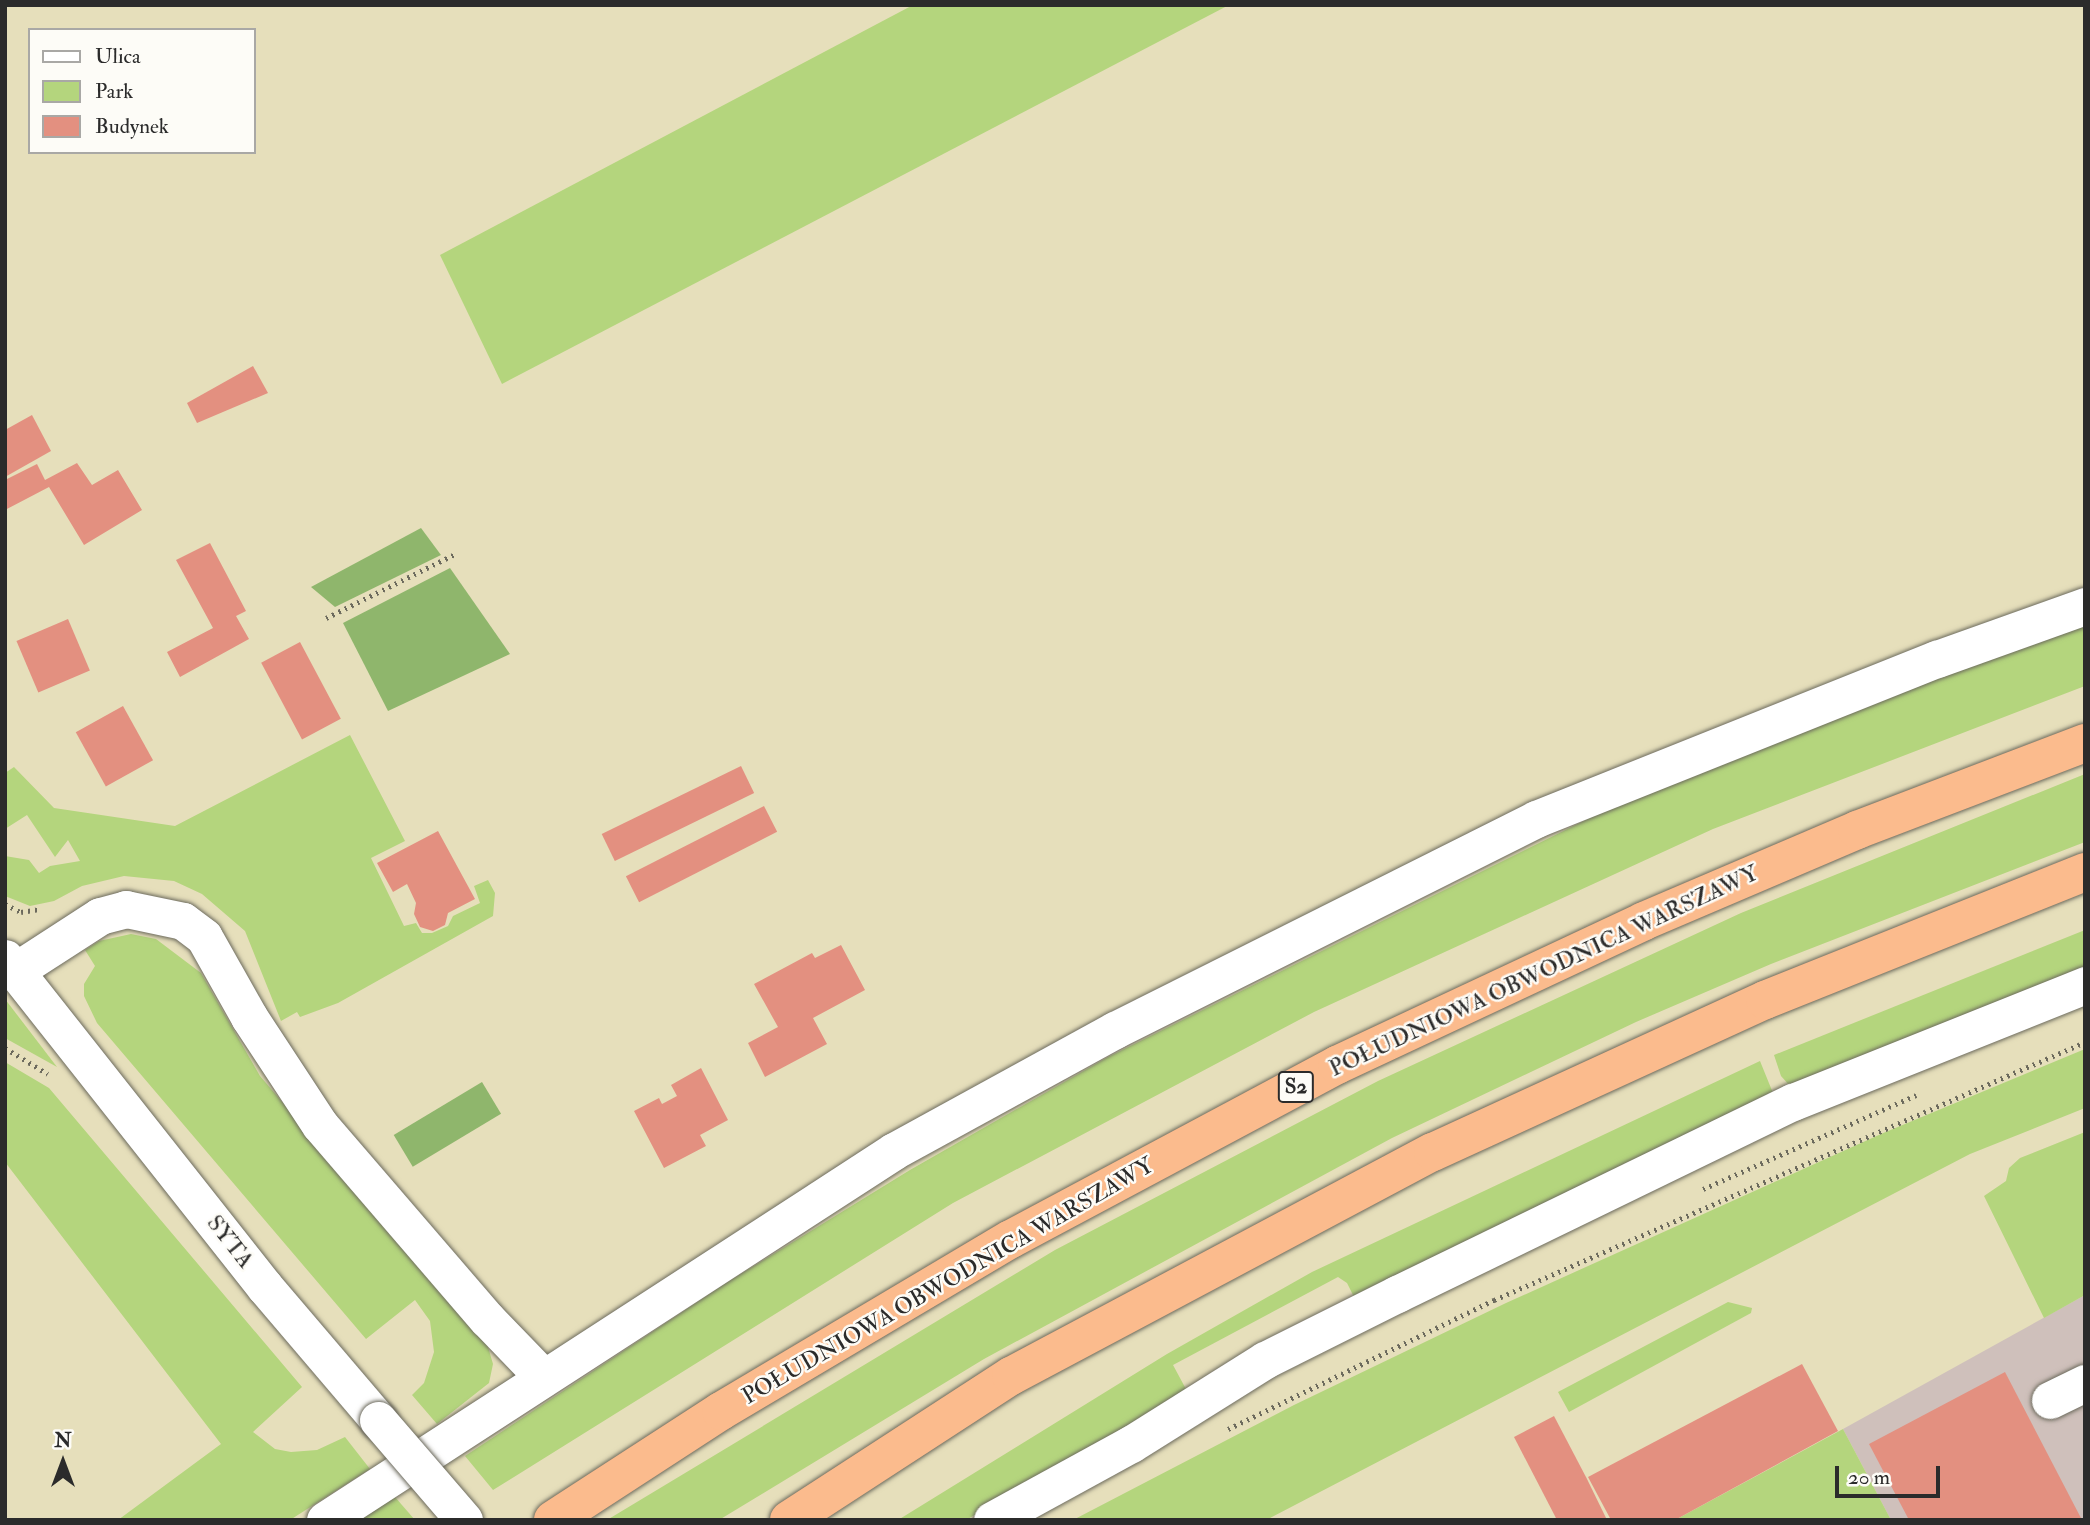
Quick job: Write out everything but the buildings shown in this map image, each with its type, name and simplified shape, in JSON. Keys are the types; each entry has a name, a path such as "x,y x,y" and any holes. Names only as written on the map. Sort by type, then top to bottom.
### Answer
{"highway":[{"name":"POŁUDNIOWA OBWODNICA WARSZAWY","path":"553,1520 721,1411 1011,1239 1338,1065 1669,911 1857,830 2085,743"},
{"path":"789,1520 1011,1376 1433,1152 1765,1000 2085,872"}],"street":[{"path":"325,1520 542,1376 894,1151 1115,1030 1536,819 1937,659 2085,607"},
{"path":"10,965 100,916 125,909 183,921 204,937 249,1017 320,1125 487,1319 542,1376"},
{"name":"SYTA","path":"10,965 378,1420 464,1520"},
{"path":"992,1520 1131,1444 1265,1360 1397,1294 1793,1102 2085,985"},
{"path":"2050,1400 2085,1383"}],"path":[{"path":"326,618 455,554"},
{"path":"1219,1434 1494,1300 2085,1042"}],"shaded area":[{"path":"2085,1295 2085,1520 1891,1520 1843,1429"}],"green space":[{"path":"913,5 1229,5 502,384 440,255"},
{"path":"421,528 441,555 335,607 311,587"},
{"path":"450,568 510,654 388,711 343,623"},
{"path":"2085,619 2085,686 1713,829 1314,1012 953,1203 493,1490 465,1456 726,1283 910,1170 1108,1057 1626,800"},
{"path":"350,735 405,841 371,858 404,926 416,923 422,933 432,933 448,926 453,916 480,903 474,886 488,880 495,893 493,916 338,1003 300,1017 297,1012 281,1021 245,931 202,894 174,881 124,876 82,886 54,901 30,906 5,896 5,856 29,860 39,873 50,866 80,861 68,840 55,857 27,815 5,829 5,773 14,767 54,808 175,826"},
{"path":"2085,774 2085,842 1771,964 1636,1022 1392,1138 984,1359 719,1520 607,1520 1055,1250 1378,1081 1741,913"},
{"path":"2085,930 2085,974 1789,1085 1781,1076 1774,1055"},
{"path":"131,934 156,939 201,973 260,1076 486,1340 493,1364 489,1383 437,1424 412,1395 424,1383 434,1352 430,1321 415,1300 366,1339 97,1023 84,996 84,984 95,966 85,950 99,941"},
{"path":"5,999 57,1067 5,1038"},
{"path":"2085,1049 2085,1108 1970,1154 1266,1520 1073,1520 1294,1405 1506,1303 1881,1134"},
{"path":"1760,1061 1775,1098 1356,1301 1347,1283 1338,1277 1173,1365 1187,1391 966,1520 898,1520 1167,1354 1312,1272"},
{"path":"5,1062 49,1088 302,1387 253,1432 275,1449 291,1452 317,1450 345,1437 370,1469 290,1520 118,1520 221,1444 5,1162"},
{"path":"482,1082 501,1114 413,1167 394,1135"},
{"path":"2085,1132 2085,1295 2044,1318 1984,1196 2006,1181 2009,1168 2020,1158"},
{"path":"1728,1302 1752,1308 1751,1313 1569,1412 1558,1392"},
{"path":"1843,1429 1891,1520 1675,1520"},
{"path":"395,1497 415,1520 360,1520"}]}
